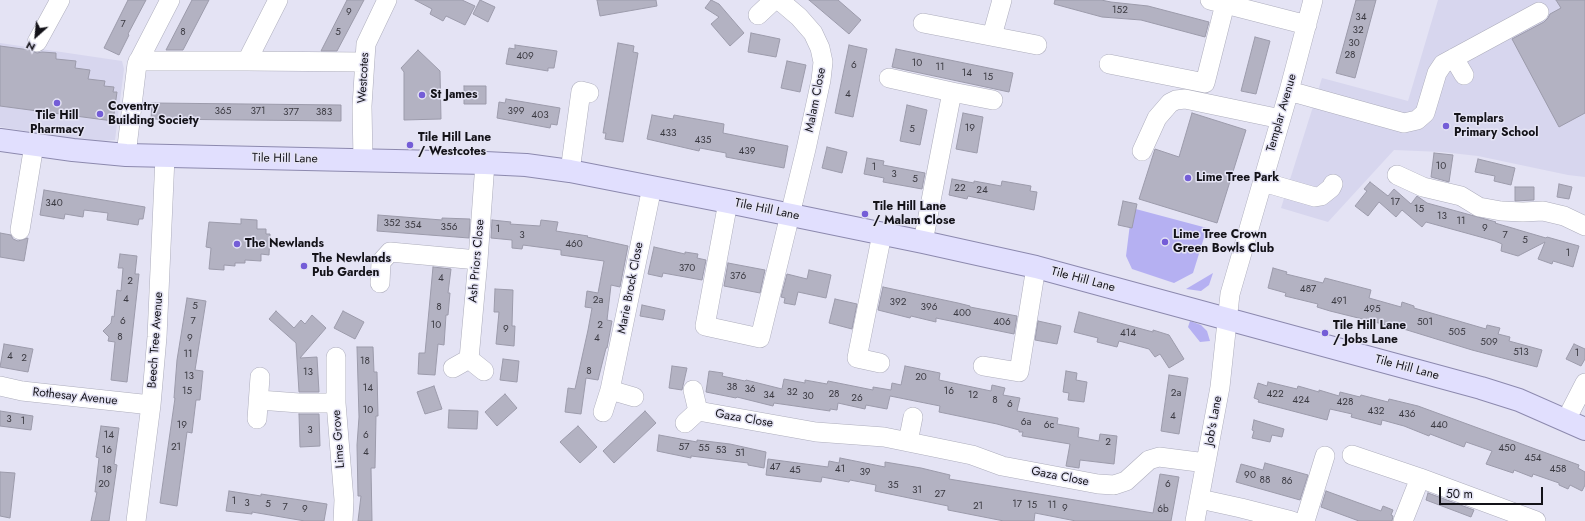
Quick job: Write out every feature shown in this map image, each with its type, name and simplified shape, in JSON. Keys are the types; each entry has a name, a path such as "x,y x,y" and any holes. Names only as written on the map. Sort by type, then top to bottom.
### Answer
{"main road":[{"name":"Tile Hill Lane","path":"0,140 126,155 484,163 526,165 570,171 923,242 1036,267 1481,388 1519,400 1576,424"}],"street":[{"path":"37,42 60,0"},
{"path":"126,155 135,73 138,61 170,0"},
{"path":"247,61 278,0"},
{"name":"Westcotes","path":"362,160 362,106 366,44 387,0"},
{"path":"758,15 774,0"},
{"name":"Malam Close","path":"728,202 705,326 760,338 806,149 821,80 823,62 820,48 813,33 779,0"},
{"path":"992,36 1002,0"},
{"name":"Templar Avenue","path":"1228,319 1230,294 1289,91 1313,0"},
{"path":"1109,64 1205,83 1220,1 1307,25"},
{"path":"1289,91 1350,116 1404,123 1417,120 1425,113 1437,73 1443,64 1454,58 1489,49 1540,12"},
{"path":"923,23 1037,45"},
{"path":"1454,58 1464,75"},
{"path":"138,61 364,62"},
{"path":"889,78 993,100"},
{"path":"570,171 581,91 589,93"},
{"path":"923,242 952,92"},
{"path":"1142,151 1156,118 1170,103 1176,100 1185,99 1281,119"},
{"path":"20,230 34,145"},
{"name":"Beech Tree Avenue","path":"136,521 151,405 159,302 165,157"},
{"name":"Ash Priors Close","path":"484,163 478,260 461,364 484,371"},
{"path":"1397,175 1423,187 1461,196 1479,207 1501,211 1543,211 1564,216 1585,226"},
{"path":"1263,182 1315,197 1322,196 1331,188 1333,184"},
{"name":"Marie Brock Close","path":"603,412 610,390 652,187"},
{"path":"880,363 857,358 882,234"},
{"path":"380,283 381,262 390,252 478,260"},
{"path":"983,366 1019,372 1036,267"},
{"name":"Job's Lane","path":"1195,521 1220,387 1228,319"},
{"name":"Lime Grove","path":"336,357 336,402 344,500 343,521"},
{"path":"257,419 260,377"},
{"path":"1576,424 1585,383"},
{"name":"Rothesay Avenue","path":"0,386 22,391 151,405"},
{"path":"610,390 634,397"},
{"name":"Gaza Close","path":"694,390 692,417 816,432 884,438 972,455 1002,466 1098,484 1114,485 1126,481 1149,460 1159,457 1206,463"},
{"path":"259,400 299,403 336,402"},
{"path":"908,442 913,417"},
{"path":"1352,455 1420,478 1500,515 1536,521"},
{"path":"1305,521 1325,456"},
{"path":"1403,521 1420,478"},
{"path":"1200,499 1292,521"}],"shaded area":[{"name":"Templars Primary School","path":"1438,0 1585,0 1585,177 1568,175 1478,156 1442,152 1394,150 1328,222 1281,208 1322,78 1408,101"},
{"path":"0,43 122,61 124,69 115,140 101,141 68,138 0,127"},
{"name":"Lime Tree Crown Green Bowls Club","path":"1132,208 1207,228 1193,273 1174,283 1132,269 1126,256"},
{"path":"1213,273 1209,285 1201,291 1186,289"},
{"path":"1190,321 1201,325 1207,331 1210,341 1200,342 1188,327"}],"building":[{"path":"128,0 146,0 119,55 104,48"},
{"path":"192,0 209,0 183,50 166,50"},
{"path":"347,0 364,0 337,51 321,51"},
{"path":"415,0 462,0 475,6 465,25 446,16 443,21 430,14 432,9"},
{"path":"480,0 495,7 488,22 473,14"},
{"path":"597,0 656,0 657,6 600,16"},
{"path":"711,0 719,4 744,33 730,46 711,24 719,17 705,8"},
{"path":"809,0 838,0 861,20 849,34"},
{"path":"1055,0 1101,0 1148,6 1209,22 1205,37 1141,20 1102,17 1054,4"},
{"path":"1356,0 1376,0 1355,78 1336,73"},
{"path":"1556,0 1585,0 1585,113 1559,127 1512,39 1544,22 1550,14 1561,8"},
{"path":"751,33 780,39 776,57 748,52"},
{"path":"1255,37 1270,41 1256,94 1241,91"},
{"path":"618,43 634,46 633,52 638,53 623,142 605,139 606,133 603,133"},
{"path":"515,45 557,51 554,68 548,68 548,71 506,64 509,48 515,49"},
{"path":"849,45 867,49 853,117 835,113"},
{"path":"0,46 30,50 37,53 56,53 56,59 76,61 75,68 90,70 88,79 105,81 104,86 114,87 113,92 117,92 113,121 0,106"},
{"path":"896,49 1013,73 1009,92 892,67"},
{"name":"St James","path":"418,50 440,71 441,119 404,120 404,72 401,68"},
{"path":"787,61 806,65 800,92 781,88"},
{"path":"464,86 486,86 486,104 464,104"},
{"path":"506,99 560,108 557,125 551,124 550,128 497,118 499,102 505,103"},
{"path":"152,103 341,105 341,121 151,119"},
{"path":"907,105 927,110 920,145 900,141"},
{"path":"963,113 983,117 977,153 956,149"},
{"name":"Lime Tree Park","path":"1192,113 1246,130 1217,223 1139,199 1155,149 1179,157"},
{"path":"652,115 673,119 674,115 724,124 723,133 788,146 784,168 726,157 726,153 700,148 699,151 647,139"},
{"path":"827,147 847,152 842,173 822,168"},
{"path":"1434,153 1453,155 1449,182 1431,177"},
{"path":"867,158 884,161 883,165 925,173 922,189 883,182 884,178 864,174"},
{"path":"1478,159 1515,168 1511,185 1494,181 1495,176 1475,172"},
{"path":"952,179 1001,186 1002,181 1031,186 1030,191 1037,192 1034,210 968,196 967,199 949,195"},
{"path":"1370,182 1388,196 1394,189 1411,204 1417,196 1427,203 1496,222 1495,223 1546,238 1547,237 1579,246 1573,267 1553,261 1552,264 1538,259 1545,242 1518,256 1501,251 1502,244 1495,241 1426,222 1422,227 1402,210 1396,217 1379,202 1368,216 1355,206 1367,191 1364,189"},
{"path":"1559,184 1572,187 1569,199 1557,197"},
{"path":"1515,187 1534,187 1534,200 1515,201"},
{"path":"44,190 145,207 143,219 139,219 138,225 107,220 108,213 84,210 83,217 65,214 64,219 40,215"},
{"path":"1123,201 1137,204 1132,228 1118,225"},
{"path":"378,215 442,220 442,218 470,219 469,238 377,231"},
{"name":"The Newlands","path":"241,219 257,220 257,229 266,229 266,234 270,234 269,255 261,254 261,261 245,260 245,263 235,263 235,266 224,265 224,270 209,269 211,248 206,247 209,222 241,224"},
{"path":"492,220 511,222 510,224 540,226 541,220 558,222 556,231 588,236 587,237 628,246 620,287 611,285 607,320 612,321 607,348 598,380 586,378 581,414 565,412 568,388 575,389 588,330 592,308 585,307 587,291 598,293 604,261 561,255 561,250 523,245 522,249 512,248 512,240 491,238"},
{"path":"0,233 11,235 13,239 18,241 28,238 24,261 0,257"},
{"path":"654,247 685,254 685,252 698,254 697,258 706,260 702,280 663,273 662,277 648,274"},
{"path":"120,254 137,256 135,274 139,274 127,382 111,380 115,342 108,341 109,337 103,331 111,323 112,316 114,317 117,290 121,291 123,268 118,268"},
{"path":"728,263 765,270 760,293 724,286"},
{"path":"433,267 451,269 448,293 450,293 448,315 446,315 444,345 438,344 435,375 418,374 419,353 425,353"},
{"path":"1273,268 1287,272 1286,274 1323,283 1325,278 1371,290 1369,298 1401,307 1402,302 1414,306 1414,308 1486,329 1487,325 1500,328 1498,334 1510,337 1509,341 1542,350 1537,367 1472,350 1407,330 1330,311 1317,307 1318,304 1285,296 1286,293 1268,288"},
{"path":"809,270 831,275 826,298 798,292 795,305 784,303 785,298 781,297 787,274 807,279"},
{"path":"883,287 1017,316 1014,334 936,318 936,322 911,316 910,318 878,310"},
{"path":"495,289 513,290 512,326 515,326 514,346 496,344 499,312 494,312"},
{"path":"187,298 206,301 195,370 203,371 200,400 196,400 192,433 187,432 177,506 160,503 175,398 177,360"},
{"path":"835,299 857,304 852,329 829,323"},
{"path":"642,305 665,310 663,320 640,316"},
{"path":"276,311 294,328 301,320 305,324 312,315 326,328 300,358 317,357 319,392 299,392 296,343 269,319"},
{"path":"343,311 364,322 355,339 334,328"},
{"path":"1079,312 1169,335 1184,359 1169,368 1160,354 1155,357 1149,349 1119,341 1117,347 1097,342 1098,338 1074,332"},
{"path":"1038,321 1061,326 1057,344 1035,340"},
{"path":"4,344 33,349 28,372 0,367"},
{"path":"1574,344 1585,349 1585,359 1581,366 1566,359"},
{"path":"357,347 373,347 374,372 377,372 378,416 376,416 375,468 371,468 372,521 358,521 361,496 358,496 357,445 359,417"},
{"path":"503,359 519,361 517,382 500,380"},
{"path":"672,366 687,368 682,390 669,388"},
{"path":"905,366 940,373 939,380 991,391 992,385 1005,388 1003,395 1020,398 1017,411 1058,418 1057,424 1079,428 1078,437 1099,441 1100,434 1117,436 1114,464 1080,460 1079,468 1066,466 1070,444 1022,436 1023,432 1019,432 1019,430 939,412 940,406 890,396 887,409 866,405 865,409 838,403 837,410 830,409 830,411 774,403 773,406 737,397 706,392 709,371 723,373 722,376 782,389 784,379 805,383 805,380 827,384 828,381 873,390 873,387 891,390 892,383 901,385"},
{"path":"1066,371 1077,373 1076,380 1087,382 1084,402 1068,400 1069,393 1063,392"},
{"path":"1169,375 1188,378 1179,434 1161,431"},
{"path":"1268,382 1297,389 1298,386 1319,392 1319,390 1339,396 1340,392 1360,397 1361,395 1388,402 1389,399 1418,406 1579,465 1578,468 1585,472 1585,485 1582,491 1570,485 1568,489 1559,485 1559,483 1533,474 1532,477 1514,470 1513,473 1486,464 1492,451 1466,442 1464,447 1430,434 1429,436 1404,426 1382,420 1381,425 1351,417 1352,414 1330,409 1327,420 1258,402 1259,400 1254,398 1258,383 1267,386"},
{"path":"434,386 442,409 425,414 417,392"},
{"path":"505,394 517,408 497,426 485,412"},
{"path":"449,410 478,411 477,429 448,428"},
{"path":"0,411 33,416 31,430 0,426"},
{"path":"645,411 656,423 614,463 603,451"},
{"path":"299,414 319,414 320,446 300,447"},
{"path":"1254,420 1284,429 1282,437 1272,435 1270,442 1252,438 1254,431 1252,430"},
{"path":"101,426 119,428 114,464 117,465 109,521 91,521 97,492 95,492 99,458 96,457"},
{"path":"578,426 597,447 580,463 560,442"},
{"path":"659,435 697,442 697,440 730,444 766,452 764,468 748,465 748,463 691,456 691,458 657,451"},
{"path":"840,458 885,467 885,462 921,468 950,475 949,479 1153,513 1160,474 1179,477 1171,521 1076,521 1035,513 1034,521 1004,521 948,510 948,506 875,491 876,485 822,477 821,482 766,475 768,459 828,467 829,461 839,463"},
{"path":"1265,463 1308,475 1300,500 1236,482 1241,464 1263,470"},
{"path":"0,472 15,473 10,518 0,516"},
{"path":"229,491 261,496 261,494 327,504 324,521 305,521 252,512 252,514 226,511"},
{"path":"1326,491 1381,511 1383,506 1393,510 1391,515 1393,516 1392,521 1359,521 1321,507"},
{"path":"1428,493 1474,510 1471,517 1426,500"}],"place":[{"name":"St James","path":"422,95"},
{"name":"Tile Hill Pharmacy","path":"57,103"},
{"name":"Coventry Building Society","path":"100,114"},
{"name":"Templars Primary School","path":"1446,126"},
{"name":"Tile Hill Lane / Westcotes","path":"410,145"},
{"name":"Lime Tree Park","path":"1188,178"},
{"name":"Tile Hill Lane / Malam Close","path":"865,214"},
{"name":"Lime Tree Crown Green Bowls Club","path":"1165,242"},
{"name":"The Newlands","path":"237,244"},
{"name":"The Newlands Pub Garden","path":"304,266"},
{"name":"Tile Hill Lane / Jobs Lane","path":"1325,333"}]}
